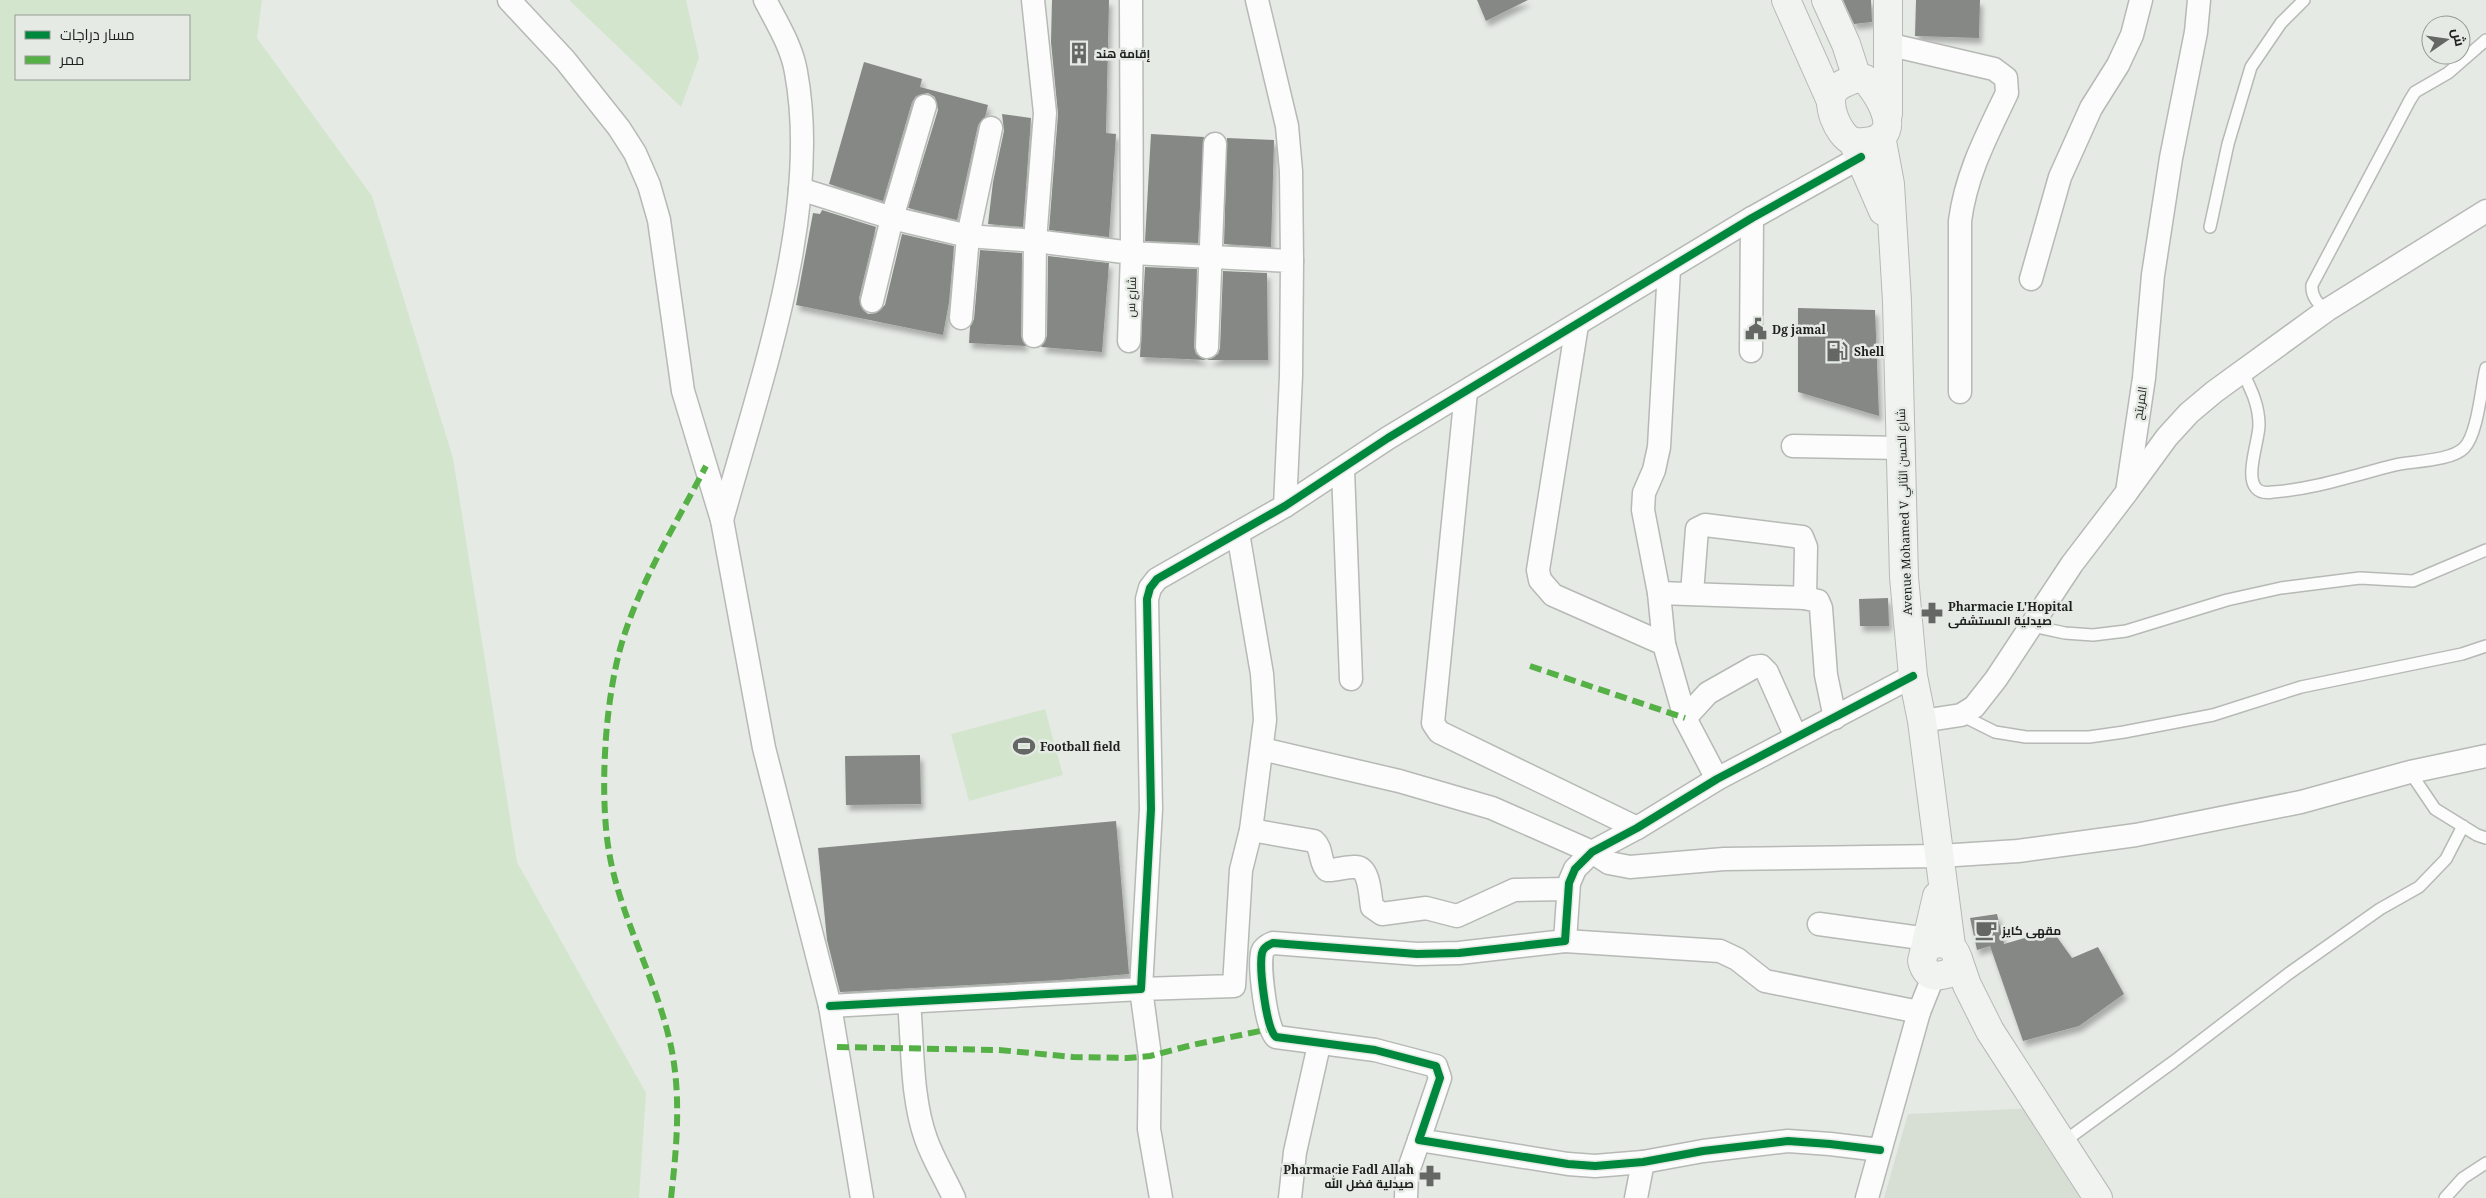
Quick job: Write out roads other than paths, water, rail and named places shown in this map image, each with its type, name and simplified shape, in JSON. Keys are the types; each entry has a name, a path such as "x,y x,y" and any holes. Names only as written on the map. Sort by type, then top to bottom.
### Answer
{"main road":[{"path":"1786,0 1830,99 1841,132 1857,149 1870,141 1885,127 1888,0"},
{"path":"1826,0 1861,78 1880,99 1885,127"},
{"path":"1830,99 1837,87 1861,78 1887,44"},
{"name":"Avenue Mohamed V شارع الحسن الثاني","path":"1885,127 1897,301 1904,577 1913,676 1922,721 1940,867 1941,948 1922,961 1927,972 1935,977"},
{"name":"Avenue Mohamed V شارع الحسن الثاني","path":"1857,149 1892,234"},
{"path":"1941,948 1967,986 1990,1031 2098,1198"},
{"path":"1935,977 1990,1031"}],"street":[{"path":"509,0 565,60 619,128 635,153 649,185 659,220 683,391 722,520 764,748 830,1006 862,1198"},
{"path":"722,520 779,312 800,189 801,118 796,71 783,34 765,0"},
{"path":"1033,0 1045,113 1035,241 1034,336"},
{"name":"شارع س","path":"1129,341 1132,253 1131,0"},
{"path":"1257,0 1287,126 1291,171 1291,376 1286,506"},
{"path":"2031,279 2060,177 2091,108 2118,64 2132,35 2141,0"},
{"name":"المريتح","path":"1961,715 1974,707 2032,626 2072,564 2126,492 2144,378 2153,275 2171,158 2196,32 2199,0"},
{"path":"1887,44 1994,70 2006,78 2008,84 2007,93 1976,157 1962,204 1960,220 1960,392"},
{"path":"872,301 892,218 925,106"},
{"path":"961,318 968,236 991,128"},
{"path":"1207,347 1209,257 1215,144"},
{"path":"1162,1198 1149,1129 1150,1056 1141,989 1151,809 1147,598 1150,588 1166,573 1286,506 1343,470 1388,438 1752,218 1857,149"},
{"path":"800,189 892,218 968,236 1035,241 1132,253 1292,261"},
{"path":"2126,492 2166,437 2189,413 2242,371 2327,310 2486,211"},
{"path":"1751,352 1752,218"},
{"path":"1669,269 1659,447 1643,502 1659,592 1664,644 1685,718 1717,779"},
{"path":"1577,325 1538,570 1540,580 1553,594 1664,644"},
{"path":"1466,392 1433,723 1439,732 1637,828"},
{"path":"1793,446 1901,448"},
{"path":"1343,470 1351,679"},
{"path":"1692,593 1698,529 1705,526 1802,537 1806,547 1805,598"},
{"path":"830,1006 1141,989 1234,986 1241,870 1251,830 1262,749 1265,702 1238,533"},
{"path":"1659,592 1805,598 1818,601 1821,608 1826,675 1835,718"},
{"path":"1685,718 1708,693 1754,667 1761,666 1767,672 1796,737"},
{"path":"1565,941 1568,889 1575,869 1592,852 1637,828 1717,779 1913,676"},
{"path":"1922,721 1961,715"},
{"path":"1262,749 1448,794 1492,808 1592,852 1609,862 1630,867 1724,859 1940,867 2018,851 2136,835 2301,802 2410,772 2486,756"},
{"path":"1251,830 1314,841 1320,848 1324,867 1327,870 1356,867 1362,869 1366,875 1372,907 1382,914 1426,908 1457,916 1514,890 1568,889"},
{"path":"1819,924 1941,948"},
{"path":"1406,1198 1407,1174 1440,1078 1436,1066 1375,1050 1319,1045 1281,1039 1272,1034 1263,982 1262,953 1268,945 1273,943 1418,954 1459,954 1565,941 1720,951 1737,959 1765,981 1919,1012"},
{"path":"1867,1198 1919,1012 1935,977"},
{"path":"909,1002 917,1102 921,1123 926,1140 954,1198"},
{"path":"1290,1198 1295,1152 1319,1045"},
{"path":"1419,1140 1568,1164 1595,1166 1643,1162 1720,1149 1788,1142 1830,1144 1880,1150"},
{"path":"1636,1198 1643,1162"}],"lane":[{"path":"2210,227 2228,144 2251,67 2281,23 2304,0"},
{"path":"2327,310 2319,305 2314,297 2312,291 2315,279 2410,100 2415,92 2448,73 2486,40"},
{"path":"2242,371 2256,402 2259,426 2253,465 2254,486 2258,491 2265,493 2334,481 2396,465 2452,455 2461,450 2466,446 2475,423 2486,368"},
{"path":"2032,626 2064,633 2093,635 2126,631 2227,600 2281,588 2360,578 2413,581 2486,550"},
{"path":"1961,715 1995,732 2026,737 2089,737 2213,715 2301,687 2462,654 2486,646"},
{"path":"2410,772 2435,809 2486,838"},
{"path":"2062,1143 2173,1062 2288,974 2380,909 2419,888 2446,859 2463,826"},
{"path":"2445,1198 2463,1178 2486,1163"}],"place":[{"name":"إقامة هند","path":"1079,53"},
{"name":"Dg jamal","path":"1756,329"},
{"name":"Shell","path":"1837,351"},
{"name":"Pharmacie L'Hopital صيدلية المستشفى","path":"1932,613"},
{"name":"Football field","path":"1024,746"},
{"name":"مقهى كايز","path":"1986,930"},
{"name":"Pharmacie Fadl Allah صيدلية فضل الله","path":"1430,1176"}]}
